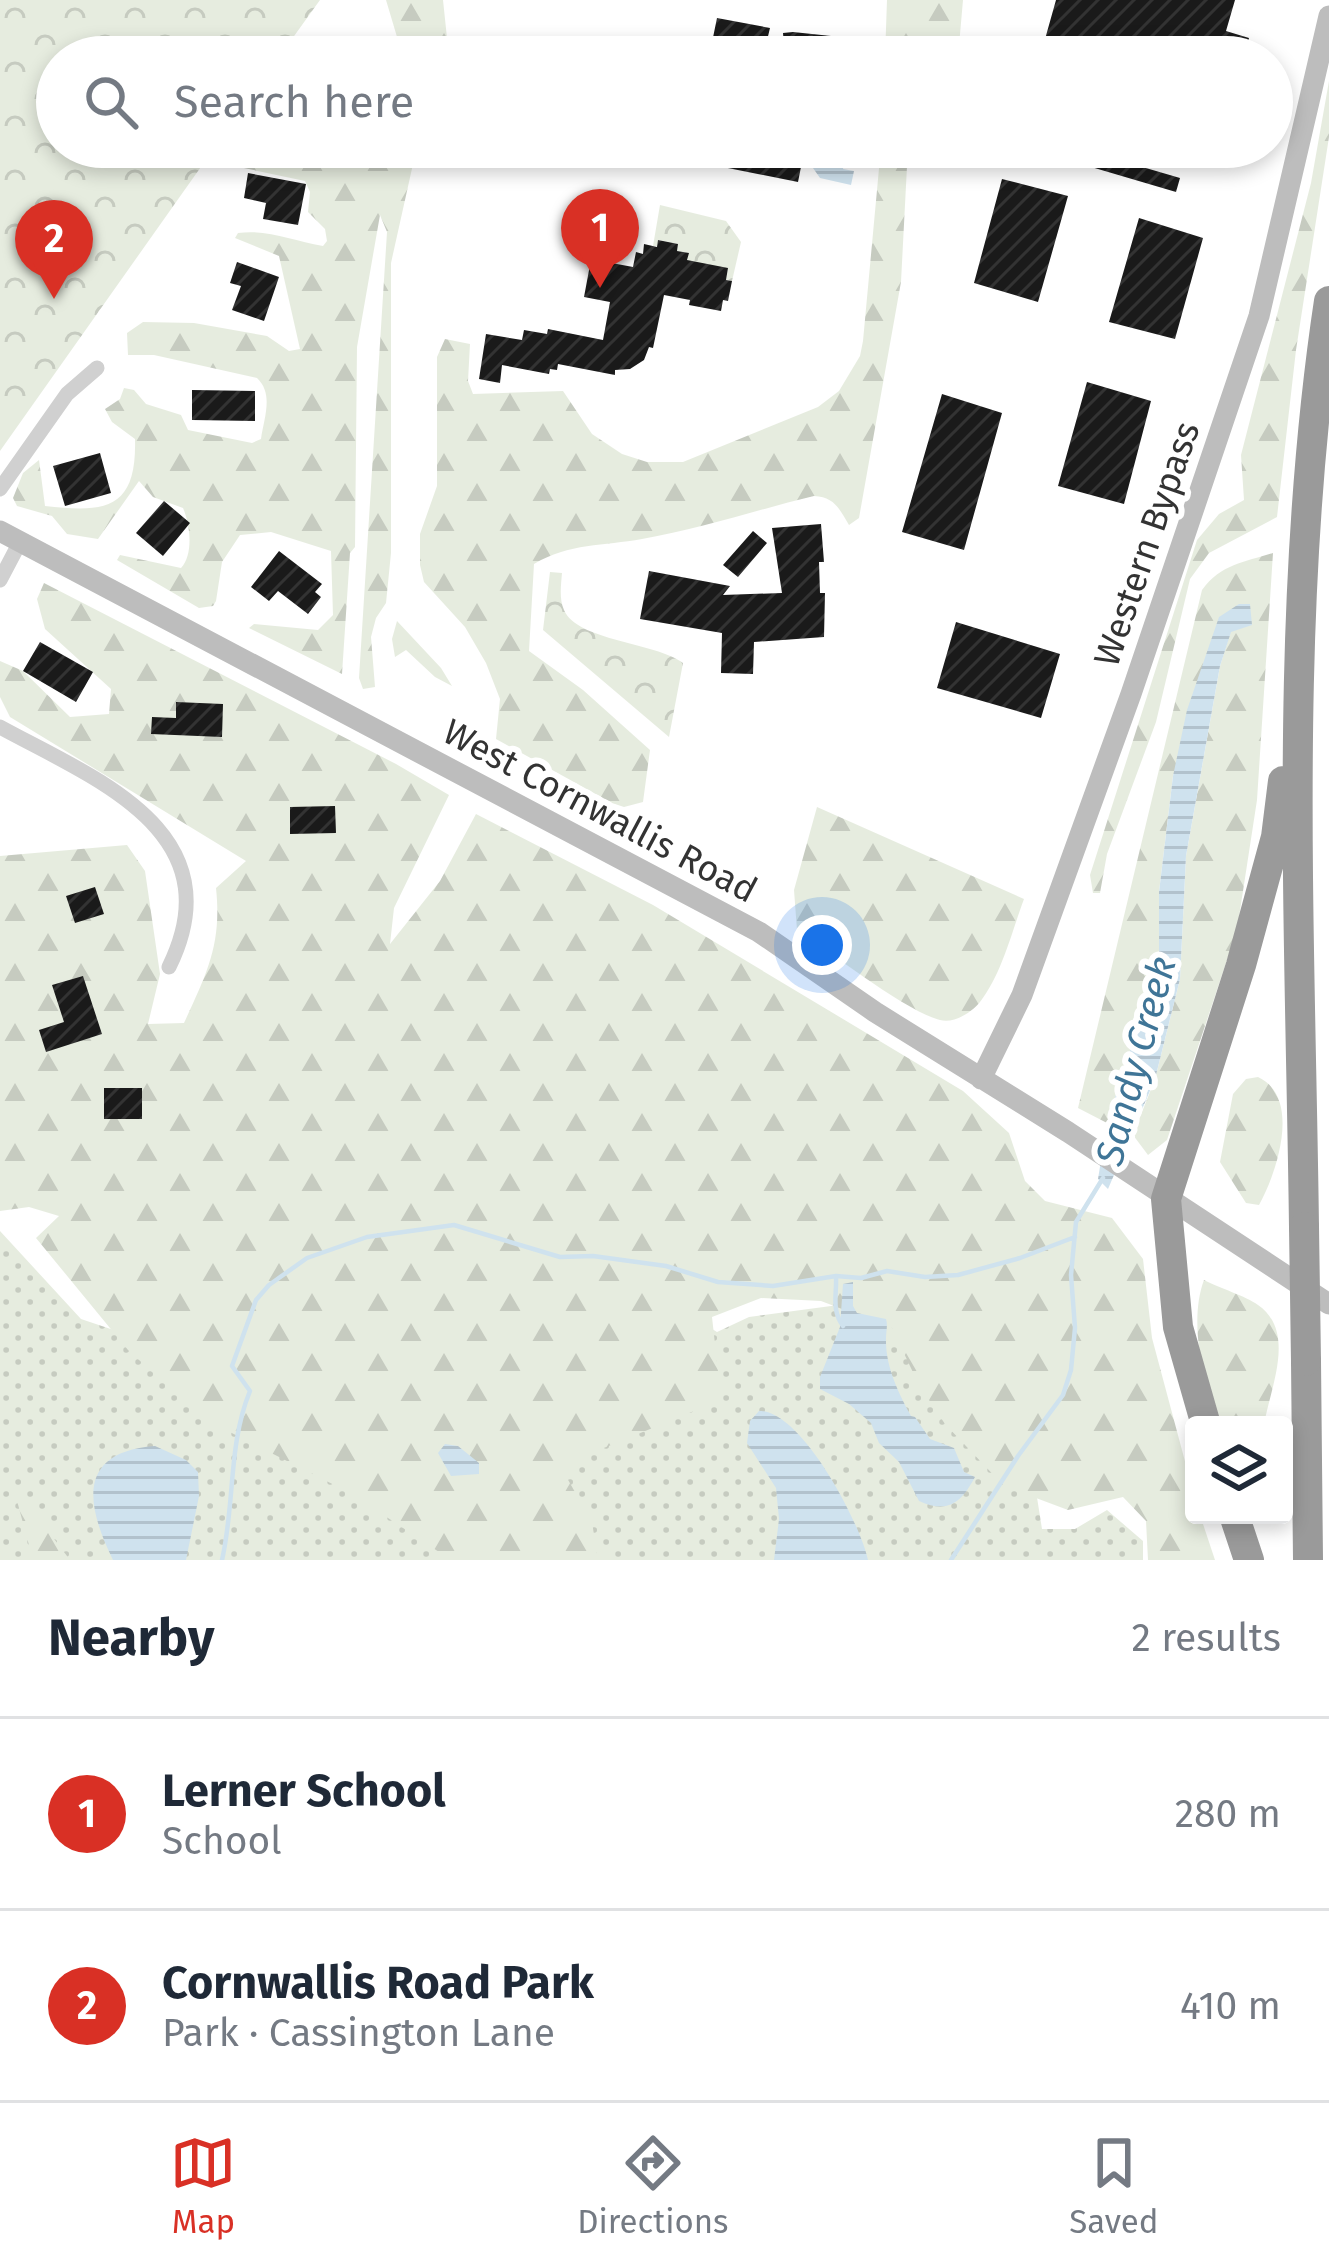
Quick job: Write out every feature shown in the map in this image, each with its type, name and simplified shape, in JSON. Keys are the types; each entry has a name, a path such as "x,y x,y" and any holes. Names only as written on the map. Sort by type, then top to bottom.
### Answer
{"highway":[{"path":"1203,1416 1178,1327 1166,1199 1241,965 1276,837 1329,301"},
{"path":"1301,610 1308,1560"},
{"path":"1237,1524 1249,1560"}],"street":[{"name":"Western Bypass","path":"981,1079 1022,995 1131,694 1258,316 1329,16"},
{"path":"0,489 67,394 97,368"},
{"name":"West Cornwallis Road","path":"10,537 759,932 1329,1304"},
{"path":"0,580 10,537"},
{"path":"0,727 126,796 160,828 172,848 184,893 180,940 169,967"}],"green space":[{"path":"0,0 320,0 294,36 36,36 36,168 200,168 0,451"},
{"path":"386,0 443,0 447,36 397,36"},
{"path":"887,0 963,0 960,36 886,36"},
{"path":"1329,81 1329,137 1296,350 1277,517 1209,553 1190,579 1156,722 1107,854 1100,893 1093,893 1090,875 1197,540 1219,514 1244,500 1241,455 1311,183"},
{"path":"244,168 412,168 391,263 391,553 386,603 371,637 375,687 363,689 359,678 387,232 380,215 357,347 355,547 350,553 342,674 249,628 254,624 318,630 333,615 331,551 271,532 240,535 222,562 216,601 199,608 117,560 120,555 181,568 188,555 189,530 183,508 153,497 139,481 98,539 67,534 52,516 17,506 13,498 23,473 39,460 45,506 100,507 123,493 134,463 135,439 112,422 105,409 120,399 124,388 134,390 146,404 181,415 188,430 252,443 261,439 267,399 257,378 154,355 128,355 127,333 143,322 194,323 267,336 289,351 300,349 279,256 235,238 238,233 260,233 323,246 325,229 308,212 310,192 305,181"},
{"path":"879,168 907,168 901,282 859,518 849,525 831,501 814,496 664,535 574,549 534,564 529,651 583,690 650,750 643,802 624,807 612,803 496,739 500,699 486,663 465,627 424,582 420,565 420,534 437,486 437,357 445,339 470,344 468,381 473,394 563,391 592,434 622,454 647,462 683,462 818,407 839,391 860,356"},
{"path":"660,205 726,221 741,242 732,281 726,280 728,268 685,272 688,253 677,251 678,244 659,240 653,246"},
{"path":"1273,553 1257,800 1237,930 1167,1140 1148,1155 1133,1135 1155,1079 1180,979 1186,856 1220,666 1239,604 1173,776 1159,892 1159,959 1107,1123 1078,1108 1202,590 1225,569"},
{"path":"550,572 562,573 561,601 572,620 600,635 683,663 669,737 543,630"},
{"path":"44,583 449,795 394,908 390,944 440,881 476,814 653,905 963,1091 1009,1133 1025,1181 1045,1201 1112,1218 1143,1259 1152,1338 1185,1461 1185,1524 1203,1524 1215,1560 1148,1560 1146,1521 1123,1497 1068,1510 1004,1486 945,1424 919,1385 892,1328 821,1301 761,1298 712,1317 720,1389 694,1411 577,1459 567,1478 592,1522 598,1560 451,1560 352,1494 204,1419 128,1350 36,1238 59,1216 29,1207 0,1211 0,856 127,845 145,871 160,974 148,1024 184,1023 215,942 216,888 246,861 10,717 0,697 0,661 23,671 70,717 109,714 111,689 45,629 37,599"},
{"path":"397,621 452,686 406,650 395,657 392,639"},
{"path":"817,807 1024,899 994,979 972,1010 951,1020 925,1014 797,930 794,890"},
{"path":"1258,1077 1271,1087 1282,1118 1278,1156 1259,1205 1246,1203 1220,1162 1233,1094 1246,1079"},
{"path":"0,1231 81,1319 176,1351 641,1285 717,1332 749,1317 861,1302 896,1315 1033,1472 1042,1529 1075,1529 1107,1510 1143,1541 1143,1560 0,1560"},
{"path":"1204,1280 1247,1298 1270,1316 1279,1345 1266,1416 1215,1416 1203,1372 1199,1297"},
{"path":"16,1497 30,1507 70,1560 33,1560"}],"water":[{"path":"813,168 854,171 851,185 820,178"},
{"path":"1239,604 1250,604 1252,625 1231,632 1220,666 1186,856 1180,979 1155,1079 1108,1189 1098,1179 1107,1123 1159,959 1159,892 1173,776 1187,710 1219,617"},
{"path":"853,1282 857,1313 886,1319 890,1369 911,1416 930,1439 954,1448 964,1472 975,1477 953,1504 919,1501 899,1462 879,1443 871,1423 849,1404 820,1389 820,1377 840,1327 843,1284"},
{"path":"759,1411 793,1429 810,1448 854,1521 868,1560 774,1560 779,1519 776,1488 747,1443 750,1421"},
{"path":"445,1444 458,1446 479,1463 479,1474 451,1476 438,1453"},
{"path":"155,1446 186,1460 198,1472 199,1496 186,1560 113,1560 97,1520 94,1485 111,1459"}],"building":[{"path":"1056,0 1235,0 1226,31 1242,36 1046,36"},
{"path":"717,18 770,28 768,36 713,36"},
{"path":"793,32 831,36 783,36"},
{"path":"728,168 801,168 798,182"},
{"path":"1095,168 1146,168 1180,178 1176,192"},
{"path":"248,173 306,184 298,225 263,219 266,203 244,198"},
{"path":"1002,179 1068,196 1038,302 974,283"},
{"path":"1139,218 1203,238 1175,339 1109,322"},
{"path":"658,240 678,244 677,251 689,253 687,260 728,268 726,280 732,281 721,311 664,295 653,348 649,347 644,360 630,369 615,370 615,375 558,364 549,374 502,365 500,383 479,379 486,334 522,340 524,330 547,334 548,329 603,340 610,302 584,297 590,265 599,267 601,261 633,267 636,252 643,254 644,244 657,247"},
{"path":"237,262 279,277 264,321 232,310 241,286 230,283"},
{"path":"1087,382 1151,401 1124,504 1058,486"},
{"path":"192,390 255,391 255,421 192,420"},
{"path":"942,394 1002,413 964,550 902,532"},
{"path":"100,453 111,493 65,506 53,466"},
{"path":"164,501 190,523 163,556 136,533"},
{"path":"821,524 824,637 754,642 753,674 721,673 722,633 640,619 649,571 730,586 723,595 782,593 772,528"},
{"path":"753,531 767,543 738,577 723,565"},
{"path":"279,551 322,584 315,592 321,597 308,614 278,591 269,601 251,587"},
{"path":"956,622 1060,654 1041,718 937,688"},
{"path":"40,642 93,672 76,702 23,671"},
{"path":"176,702 223,704 222,737 151,734 152,717 176,718"},
{"path":"335,806 336,833 290,834 290,807"},
{"path":"95,887 104,914 75,923 66,896"},
{"path":"83,976 102,1034 46,1052 39,1030 64,1022 52,985"},
{"path":"104,1088 142,1088 142,1119 104,1119"}],"waterway":[{"name":"Sandy Creek","path":"951,1560 1063,1395 1075,1328 1071,1275 1076,1222 1103,1178"},
{"path":"222,1560 238,1432 250,1391 232,1366 256,1300 307,1258 367,1237 454,1225 560,1257 593,1256 666,1266 718,1282 773,1286 887,1271 925,1277 958,1275 1075,1237"},
{"path":"836,1276 836,1308 843,1326"}],"place":[{"name":"Lerner School","path":"600,288"},
{"name":"Cornwallis Road Park","path":"54,299"}]}
